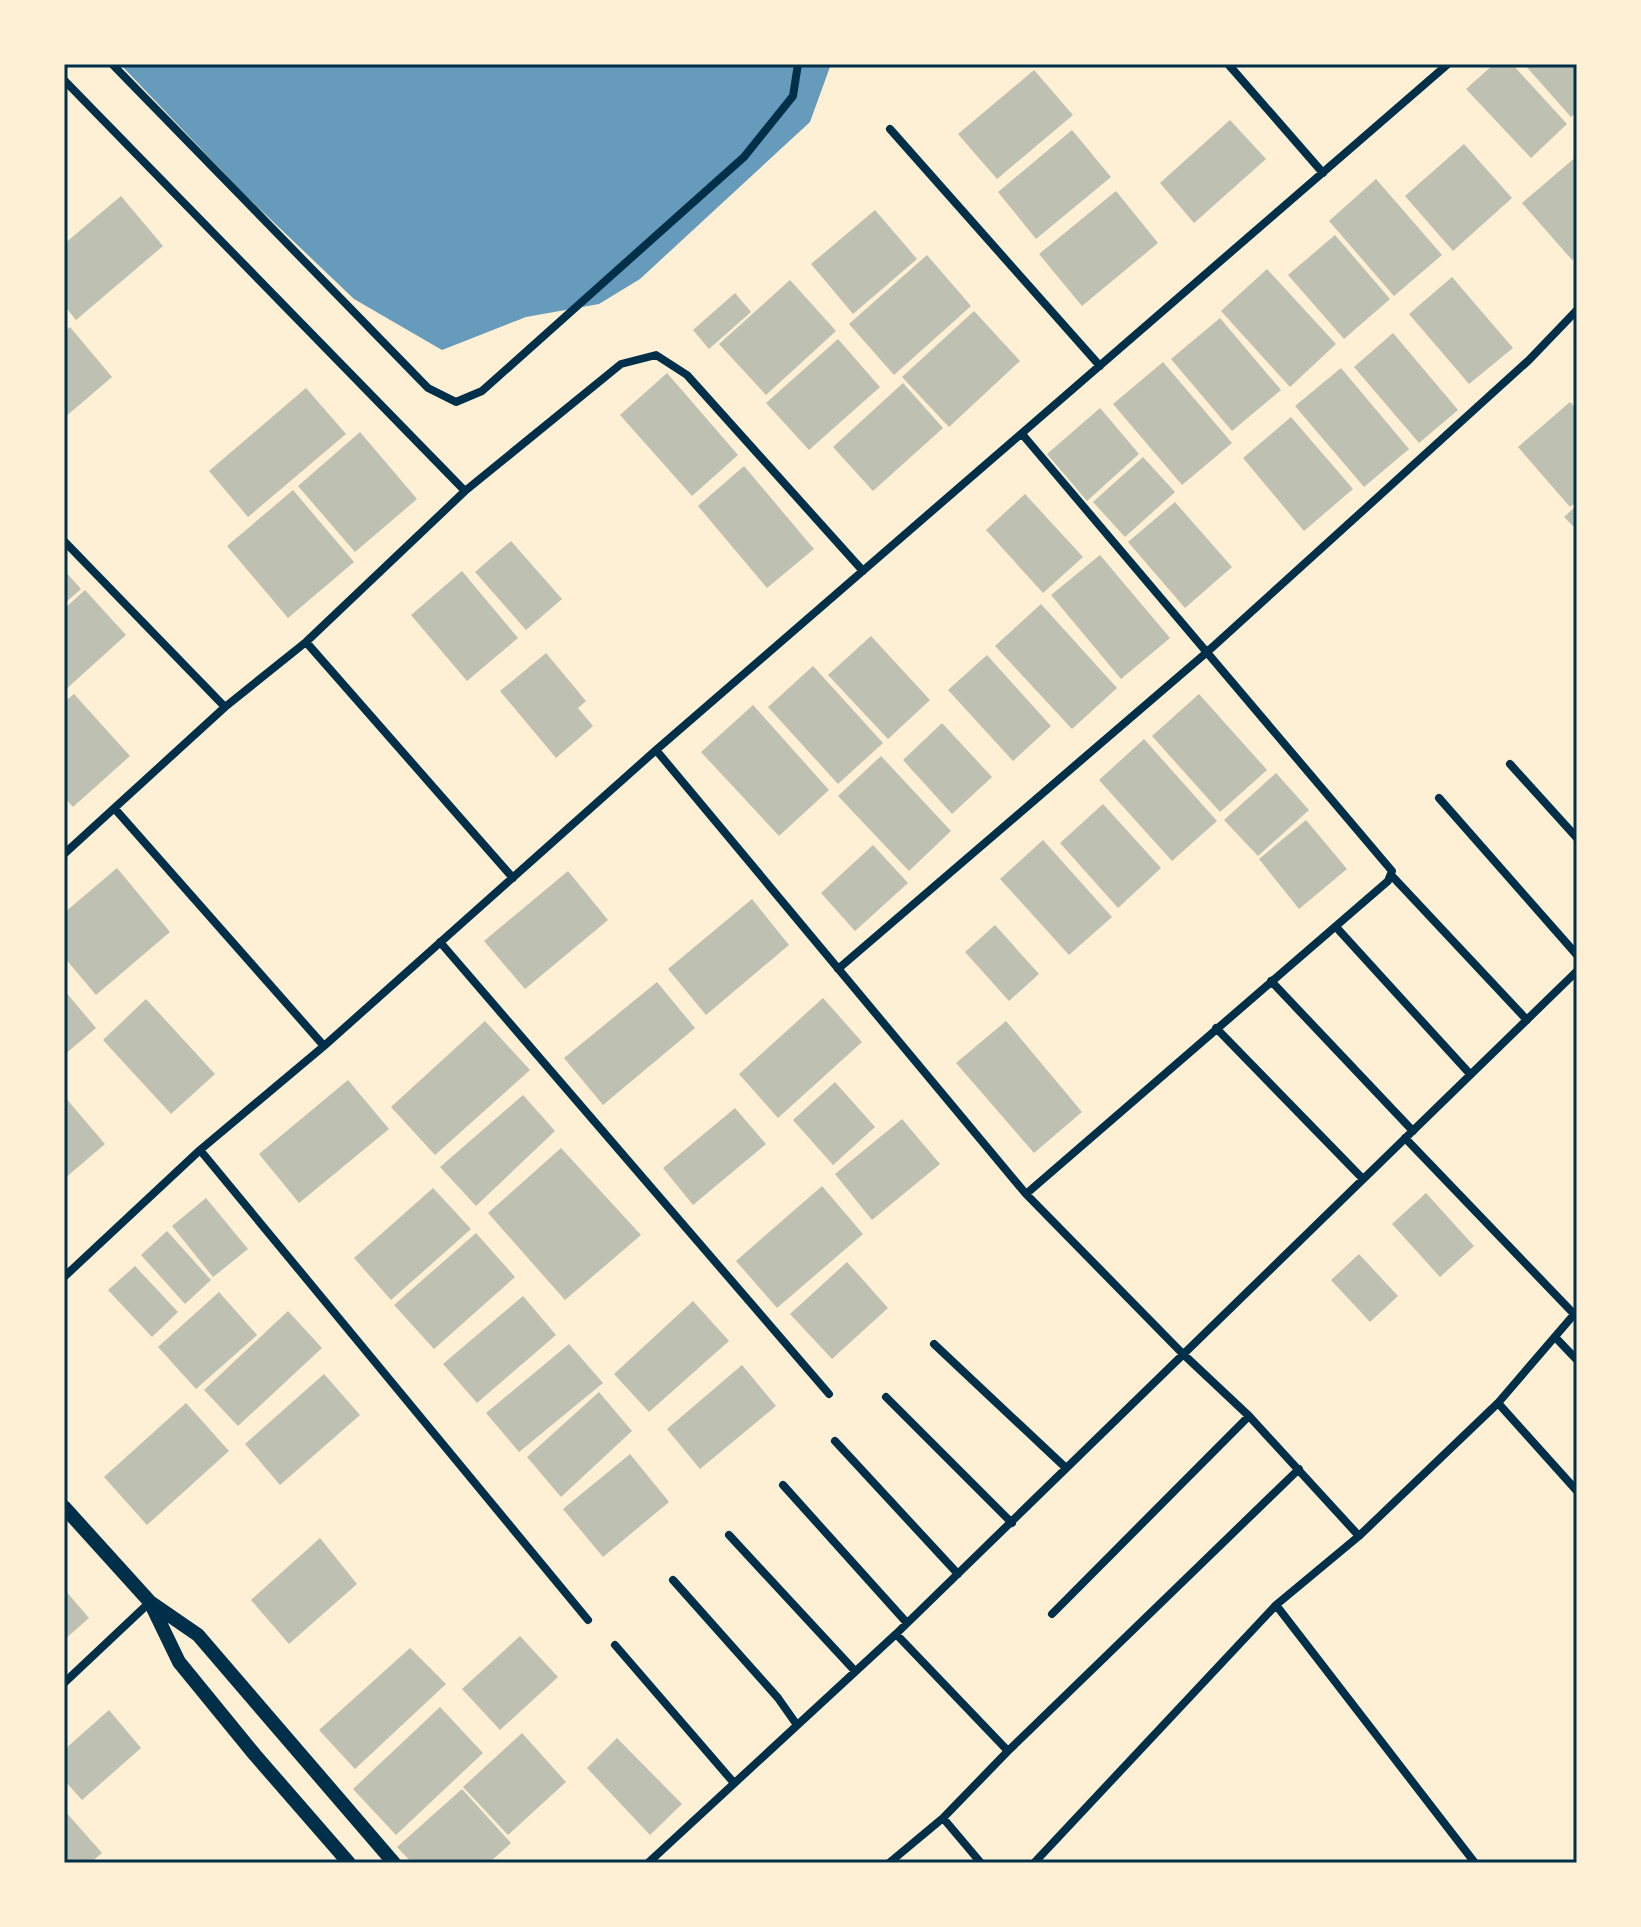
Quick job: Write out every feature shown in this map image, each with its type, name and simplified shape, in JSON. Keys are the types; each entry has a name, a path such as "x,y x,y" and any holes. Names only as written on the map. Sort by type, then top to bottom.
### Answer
{"street":[{"path":"112,64 428,388 456,402 482,391 744,157 793,96 798,64"},
{"path":"1228,64 1323,173"},
{"path":"64,1277 200,1150 324,1046 656,750 1448,64"},
{"path":"64,80 465,491"},
{"path":"890,129 1100,366"},
{"path":"838,969 1206,653 1529,360 1577,310"},
{"path":"64,854 225,707 306,642 465,491 621,364 656,355 687,375 863,571"},
{"path":"1022,434 1385,860 1392,876 1527,1020"},
{"path":"64,541 225,707"},
{"path":"306,642 513,878"},
{"path":"656,750 1026,1194 1182,1353 1249,1416 1359,1536"},
{"path":"1510,764 1577,838"},
{"path":"1439,798 1577,955"},
{"path":"115,809 324,1046"},
{"path":"1026,1194 1392,876"},
{"path":"1336,927 1470,1074"},
{"path":"440,942 829,1394"},
{"path":"648,1863 1012,1523 1182,1353 1577,971"},
{"path":"1034,1863 1276,1605 1359,1536 1498,1403 1576,1312 1271,981"},
{"path":"1216,1028 1363,1179"},
{"path":"200,1150 588,1620"},
{"path":"1555,1337 1577,1360"},
{"path":"934,1344 1066,1468"},
{"path":"886,1397 1012,1523"},
{"path":"1498,1403 1577,1491"},
{"path":"1052,1614 1249,1416"},
{"path":"835,1441 958,1574"},
{"path":"889,1863 943,1818 1299,1469"},
{"path":"783,1485 907,1623"},
{"path":"64,1507 150,1602 198,1635 394,1863"},
{"path":"729,1535 855,1671"},
{"path":"673,1580 778,1698 797,1725"},
{"path":"64,1683 150,1602"},
{"path":"150,1602 179,1662 349,1863"},
{"path":"1276,1605 1475,1863"},
{"path":"896,1634 1008,1751"},
{"path":"615,1645 734,1783"},
{"path":"943,1818 981,1863"}],"water":[{"path":"120,64 831,64 810,122 640,279 599,304 526,317 442,350 354,299 245,195"}],"building":[{"path":"1494,64 1512,64 1567,124 1531,158 1466,89"},
{"path":"1524,64 1577,64 1577,112 1571,117"},
{"path":"1034,70 1073,115 997,179 958,134"},
{"path":"1230,120 1266,159 1194,223 1160,183"},
{"path":"1072,130 1111,177 1036,239 998,192"},
{"path":"1464,144 1512,198 1453,251 1405,196"},
{"path":"1577,156 1577,256 1572,260 1522,203"},
{"path":"1376,179 1442,255 1394,296 1329,221"},
{"path":"1116,191 1158,243 1082,306 1039,254"},
{"path":"121,196 163,246 76,320 64,305 64,244"},
{"path":"875,210 917,259 853,314 811,264"},
{"path":"1335,235 1390,299 1344,339 1288,275"},
{"path":"927,255 971,306 894,375 849,324"},
{"path":"1267,269 1336,344 1290,387 1221,311"},
{"path":"1452,277 1513,348 1469,384 1409,314"},
{"path":"790,280 836,331 766,395 719,344"},
{"path":"735,293 751,312 709,349 693,330"},
{"path":"974,311 1020,361 949,427 902,377"},
{"path":"1220,318 1281,390 1232,431 1171,359"},
{"path":"70,327 112,377 64,418 64,332"},
{"path":"1393,333 1458,410 1419,443 1354,367"},
{"path":"838,339 880,387 809,450 766,403"},
{"path":"1163,362 1232,443 1182,485 1113,404"},
{"path":"1341,368 1409,449 1364,487 1295,406"},
{"path":"667,373 738,455 692,496 620,415"},
{"path":"903,383 943,428 873,491 833,447"},
{"path":"306,388 346,434 248,517 209,471"},
{"path":"1570,402 1577,410 1577,501 1570,507 1518,447"},
{"path":"1100,408 1139,454 1087,501 1047,454"},
{"path":"1291,417 1353,489 1304,531 1243,458"},
{"path":"360,432 417,499 355,552 298,486"},
{"path":"1143,457 1175,492 1125,537 1093,502"},
{"path":"744,466 814,549 767,588 698,506"},
{"path":"293,490 354,562 288,618 227,546"},
{"path":"1025,494 1083,557 1043,593 986,530"},
{"path":"1175,502 1232,567 1185,608 1128,542"},
{"path":"1577,505 1577,530 1564,517"},
{"path":"511,541 562,599 526,630 475,572"},
{"path":"1100,555 1170,638 1121,679 1051,595"},
{"path":"64,570 81,589 64,604"},
{"path":"462,571 518,638 467,681 411,615"},
{"path":"85,590 126,635 64,691 64,609"},
{"path":"1041,604 1117,688 1072,729 995,646"},
{"path":"871,636 930,700 888,739 828,675"},
{"path":"546,653 586,701 578,708 593,726 556,758 500,691"},
{"path":"987,655 1051,726 1013,761 948,690"},
{"path":"813,666 883,743 838,784 768,707"},
{"path":"74,694 130,756 73,807 64,797 64,702"},
{"path":"1199,694 1267,770 1220,812 1152,736"},
{"path":"753,705 829,790 779,836 701,752"},
{"path":"942,723 992,777 952,814 903,760"},
{"path":"1144,739 1217,821 1172,861 1099,780"},
{"path":"881,756 951,831 909,871 838,796"},
{"path":"1276,773 1309,810 1258,856 1224,820"},
{"path":"1103,804 1161,868 1118,908 1060,843"},
{"path":"1306,820 1347,869 1299,909 1259,859"},
{"path":"1043,840 1112,917 1069,955 1000,879"},
{"path":"873,845 908,883 855,931 821,893"},
{"path":"117,868 170,932 96,995 64,957 64,913"},
{"path":"568,871 608,920 525,989 484,941"},
{"path":"752,899 789,945 706,1015 668,969"},
{"path":"995,925 1039,974 1009,1001 965,952"},
{"path":"657,982 695,1028 603,1105 564,1058"},
{"path":"64,990 96,1028 64,1055"},
{"path":"823,998 862,1042 778,1118 739,1074"},
{"path":"146,999 215,1074 171,1114 103,1040"},
{"path":"485,1021 530,1070 435,1155 391,1107"},
{"path":"1006,1021 1082,1112 1034,1153 956,1063"},
{"path":"348,1080 389,1129 299,1203 259,1154"},
{"path":"835,1082 875,1127 833,1165 793,1120"},
{"path":"523,1095 555,1131 476,1206 440,1167"},
{"path":"64,1096 105,1144 64,1179"},
{"path":"735,1108 766,1144 693,1205 663,1168"},
{"path":"902,1119 940,1164 872,1220 835,1174"},
{"path":"561,1148 641,1235 565,1300 488,1213"},
{"path":"822,1186 863,1234 777,1308 736,1261"},
{"path":"433,1188 471,1229 391,1300 354,1258"},
{"path":"1426,1193 1474,1246 1440,1277 1392,1224"},
{"path":"206,1198 248,1249 213,1277 172,1226"},
{"path":"167,1231 211,1280 185,1304 141,1255"},
{"path":"476,1233 515,1277 434,1349 394,1305"},
{"path":"1359,1254 1398,1296 1370,1322 1331,1280"},
{"path":"847,1262 888,1308 832,1359 790,1314"},
{"path":"135,1266 178,1312 152,1337 108,1290"},
{"path":"219,1292 257,1335 196,1389 158,1347"},
{"path":"523,1296 556,1335 477,1403 443,1364"},
{"path":"693,1301 729,1341 649,1412 614,1374"},
{"path":"288,1311 322,1348 238,1426 204,1390"},
{"path":"569,1344 603,1383 519,1452 486,1413"},
{"path":"742,1365 776,1406 700,1469 667,1429"},
{"path":"324,1374 360,1415 280,1485 245,1444"},
{"path":"599,1392 632,1431 561,1497 527,1457"},
{"path":"186,1403 229,1451 147,1525 104,1477"},
{"path":"630,1454 669,1502 603,1557 563,1509"},
{"path":"320,1538 357,1584 289,1644 251,1600"},
{"path":"64,1589 89,1618 64,1640"},
{"path":"520,1636 558,1677 500,1730 462,1689"},
{"path":"410,1648 446,1684 355,1769 319,1730"},
{"path":"440,1707 483,1753 396,1835 353,1789"},
{"path":"109,1710 141,1748 82,1800 64,1780 64,1750"},
{"path":"522,1733 566,1782 508,1835 463,1787"},
{"path":"617,1738 682,1804 650,1835 587,1768"},
{"path":"462,1789 511,1843 489,1863 412,1863 397,1847"},
{"path":"64,1810 102,1853 90,1863 64,1863"}]}
